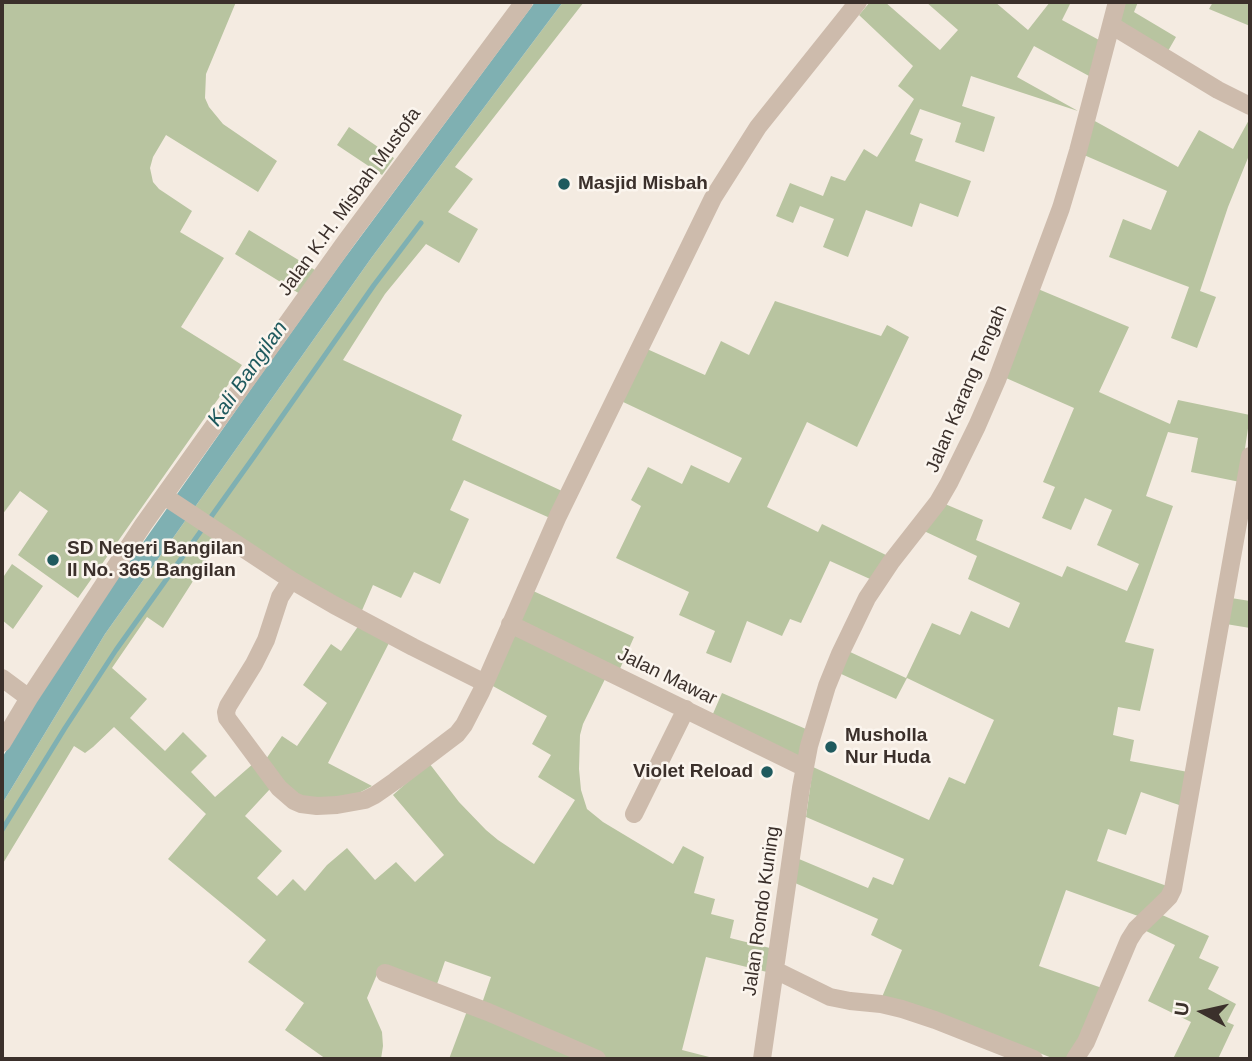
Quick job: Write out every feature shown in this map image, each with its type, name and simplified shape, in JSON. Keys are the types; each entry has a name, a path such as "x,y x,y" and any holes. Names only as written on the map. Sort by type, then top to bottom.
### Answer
{"street":[{"name":"Jalan K.H. Misbah Mustofa","path":"2,743 124,552 166,498 346,241 524,2"},
{"path":"291,580 280,597 266,640 226,712 230,723 279,788 293,801 308,805 337,805 365,800 457,734 485,682 558,516 713,198 758,127 858,2"},
{"name":"Jalan Karang Tengah","path":"805,768 827,686 855,622 879,579 949,484 997,380 1060,208 1078,151 1117,2"},
{"path":"1111,25 1218,90 1250,106"},
{"path":"1075,1059 1086,1042 1129,940 1136,929 1169,897 1173,889 1246,504 1250,460"},
{"path":"166,498 291,580 373,627 485,682"},
{"name":"Jalan Mawar","path":"510,624 805,768"},
{"path":"2,678 29,698"},
{"path":"634,814 686,709"},
{"name":"Jalan Rondo Kuning","path":"762,1059 805,768"},
{"path":"775,970 830,997 902,1009 1034,1059"},
{"path":"385,972 597,1059"}],"green space":[{"path":"2,2 236,2 206,74 205,98 223,124 277,161 258,192 166,135 153,157 150,168 153,182 192,211 180,232 224,258 181,327 242,365 78,598 18,555 48,511 20,491 2,515"},
{"path":"563,2 584,2 455,167 473,179 448,212 478,229 459,263 426,244 385,294 343,360 462,415 452,440 562,491 550,518 464,480 450,510 469,519 440,584 414,572 401,598 373,585 360,615 225,531 163,628 147,617 112,668 147,699 130,718 165,751 183,732 207,756 191,772 215,797 254,763 270,789 245,816 282,851 257,878 277,896 293,879 305,891 327,865 347,848 375,880 396,862 415,882 444,855 393,795 429,763 459,802 486,830 534,864 575,800 538,777 551,755 532,744 547,716 491,685 514,631 606,677 580,735 579,769 581,790 587,809 603,822 673,864 683,846 704,857 694,893 715,899 711,914 734,920 730,938 770,948 767,972 706,957 682,1050 717,1059 449,1059 467,1011 478,1015 491,977 445,961 436,987 378,972 367,998 382,1032 381,1059 326,1059 285,1030 304,1003 248,962 266,940 168,859 206,814 114,727 85,753 74,746 2,865 2,804 105,634 372,257"},
{"path":"870,2 885,2 940,50 958,30 926,2 995,2 1028,30 1050,2 1071,2 1062,20 1099,40 1089,76 1034,46 1017,77 1078,111 971,76 962,106 995,117 984,152 955,142 961,123 920,109 910,134 923,139 915,161 971,181 958,217 920,203 912,227 866,210 848,257 823,247 834,219 800,206 793,223 776,216 790,183 823,196 831,176 845,181 864,149 877,157 914,99 898,86 913,66 859,15"},
{"path":"1124,2 1138,2 1134,12 1176,37 1168,51 1118,21"},
{"path":"1213,2 1250,2 1250,26 1209,9"},
{"path":"1250,118 1250,153 1228,207 1200,291 1216,297 1197,348 1171,338 1189,287 1109,257 1123,219 1151,230 1167,191 1084,155 1093,120 1178,167 1199,130 1233,149"},
{"path":"349,127 394,158 382,175 337,145"},
{"path":"249,230 315,270 300,294 235,254"},
{"path":"1038,289 1129,327 1099,392 1170,424 1178,400 1250,415 1240,482 1191,472 1198,438 1168,432 1146,496 1173,506 1125,642 1154,649 1140,711 1118,707 1113,735 1134,740 1130,761 1188,772 1182,806 1141,792 1126,835 1108,829 1097,861 1167,886 1162,893 1138,916 1066,890 1039,966 1102,988 1082,1036 1064,1059 1052,1058 935,1012 882,997 902,950 871,935 878,919 795,883 799,859 868,888 873,877 893,885 904,859 806,817 813,767 929,820 949,777 965,784 994,720 907,678 896,699 839,673 848,651 906,678 932,623 960,635 971,611 1009,628 1020,603 968,579 977,556 924,531 945,504 983,520 976,540 1062,577 1067,566 1127,591 1139,564 1097,545 1112,510 1085,498 1071,530 1042,518 1055,487 1043,482 1074,408 1006,378"},
{"path":"775,301 881,336 887,325 909,337 857,447 807,422 767,507 818,532 822,524 886,555 870,579 830,561 801,623 790,619 782,636 747,621 731,663 706,653 715,631 679,615 689,592 616,558 641,506 631,500 648,467 682,484 691,465 729,483 742,458 621,401 647,349 705,375 721,341 749,355"},
{"path":"12,564 43,586 13,629 2,620 2,579"},
{"path":"531,590 634,637 619,671 516,622"},
{"path":"1231,598 1250,601 1250,628 1226,624"},
{"path":"359,625 390,641 328,763 372,786 341,798 299,795 291,790 266,759 282,736 297,746 327,703 303,685 331,644 341,651"},
{"path":"722,693 806,729 800,759 712,716"},
{"path":"1160,914 1209,936 1199,958 1219,967 1208,989 1236,1004 1227,1022 1234,1025 1218,1059 1173,1059 1191,1022 1148,1001 1175,945 1144,930"}],"water":[{"path":"535,2 563,2 372,257 105,634 2,804 2,758 39,695 260,376"}],"waterway":[{"path":"2,830 116,650 374,285 421,223"}],"place":[{"name":"Masjid Misbah","path":"564,184"},
{"name":"SD Negeri Bangilan II No. 365 Bangilan","path":"53,560"},
{"name":"Musholla Nur Huda","path":"831,747"},
{"name":"Violet Reload","path":"767,772"}],"water label":[{"name":"Kali Bangilan","path":"248,374"}]}
